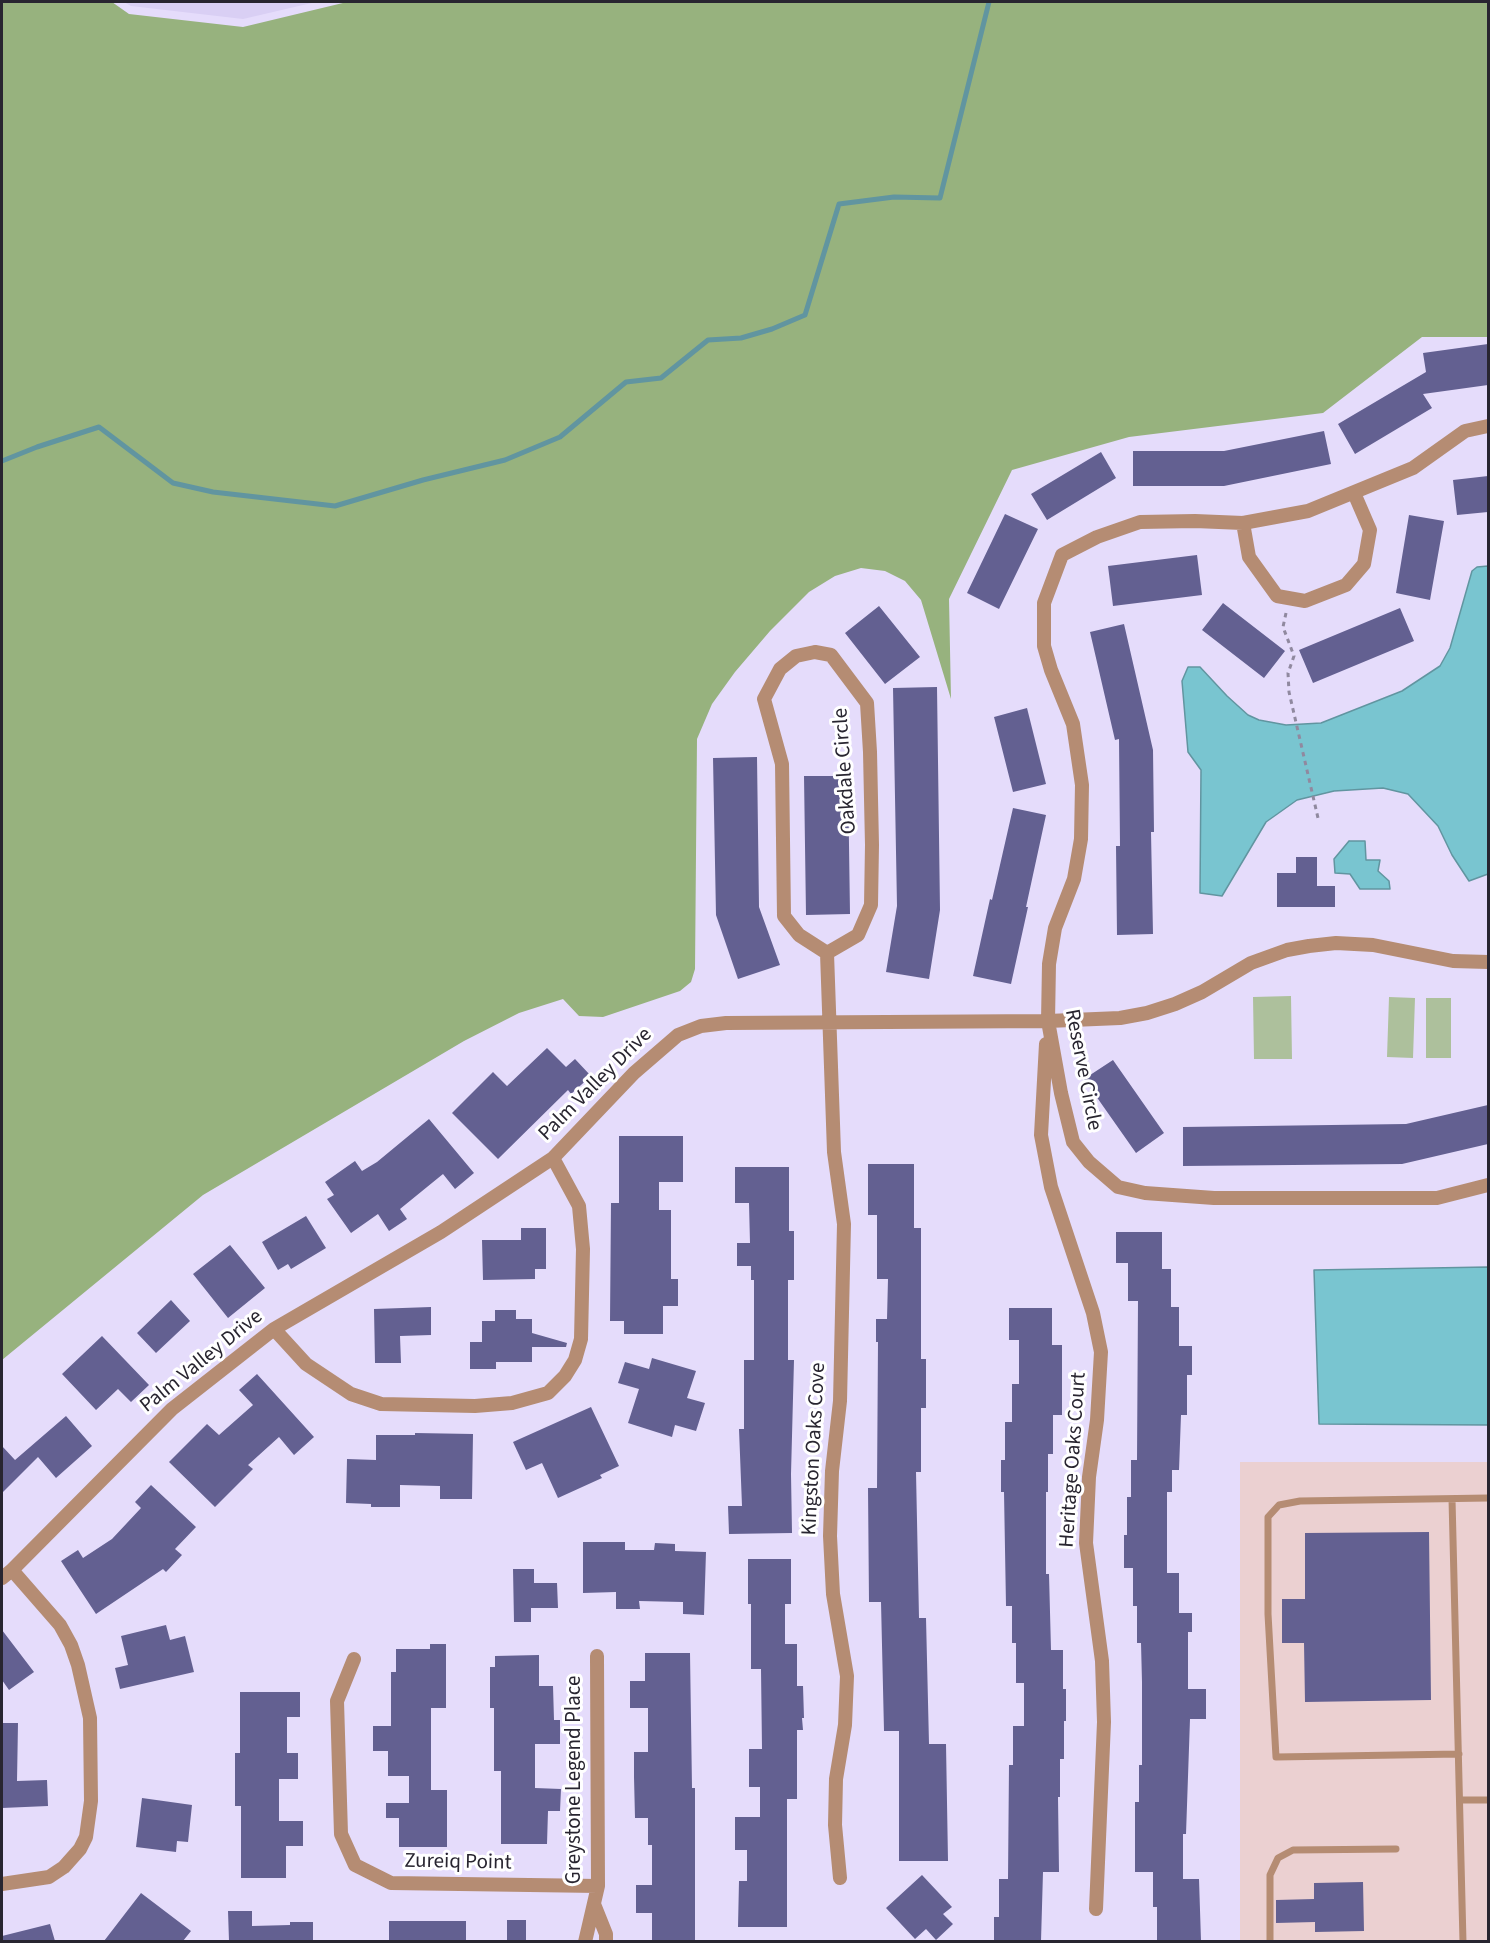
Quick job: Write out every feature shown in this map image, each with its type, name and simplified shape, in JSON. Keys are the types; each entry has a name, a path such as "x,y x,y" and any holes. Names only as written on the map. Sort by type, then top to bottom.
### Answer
{"street":[{"name":"Reserve Circle","path":"1488,426 1465,431 1413,468 1308,511 1243,523 1140,522 1097,537 1062,555 1044,603 1044,646 1072,723 1082,785 1081,839 1074,879 1055,928 1049,964 1048,1021 1060,1094 1073,1142 1089,1162 1118,1186 1145,1193 1214,1198 1437,1198 1488,1185"},
{"path":"1243,523 1249,557 1276,596 1305,601 1346,585 1364,564 1370,530 1353,493"},
{"name":"Oakdale Circle","path":"815,652 831,655 867,703 870,752 871,905 858,935 827,952 799,935 784,916 782,764 764,699 780,669 796,656 815,652"},
{"name":"Palm Valley Drive","path":"7,1574 172,1409 274,1329 441,1232 553,1158 634,1073 678,1035 701,1026 726,1023 1095,1020 1147,1013 1202,992 1251,963 1287,950 1336,943 1373,945 1453,961 1488,962"},
{"path":"827,952 831,1022"},
{"name":"Heritage Oaks Court","path":"1048,1021 1041,1135 1051,1187 1093,1313 1101,1352 1097,1420 1089,1477 1086,1544 1102,1661 1104,1722 1096,1909"},
{"name":"Kingston Oaks Cove","path":"831,1022 834,1152 844,1224 840,1401 832,1472 830,1536 833,1594 846,1676 845,1725 836,1779 835,1825 840,1878"},
{"path":"274,1329 306,1364 351,1394 381,1404 475,1406 512,1403 548,1393 565,1376 575,1360 581,1339 583,1249 579,1206 553,1158"},
{"path":"2,1884 49,1877 64,1868 80,1849 86,1837 92,1801 90,1718 71,1644 60,1625 7,1574"},
{"name":"Greystone Legend Place","path":"585,1941 598,1886 597,1656"},
{"name":"Zureiq Point","path":"354,1659 337,1701 341,1834 355,1865 391,1884 598,1886"},
{"name":"Greystone Legend Place","path":"594,1904 606,1934 606,1941"}],"lane":[{"path":"1459,1754 1276,1757 1268,1614 1268,1517 1278,1505 1300,1501 1488,1498"},
{"path":"1452,1499 1463,1941"},
{"path":"1460,1800 1488,1800"},
{"path":"1270,1941 1270,1875 1278,1858 1293,1850 1396,1849"}],"path":[{"path":"1289,598 1283,627 1294,656 1288,673 1289,692 1318,818"}],"shaded area":[{"path":"2,2 112,2 129,14 243,27 347,2 1488,2 1488,337 1422,337 1323,413 1129,437 1012,470 949,599 951,699 921,600 905,581 885,571 861,568 835,576 809,592 770,631 735,672 712,704 697,739 695,969 691,982 680,991 603,1017 579,1016 563,999 519,1013 464,1041 203,1195 2,1360"},
{"path":"124,2 316,2 243,19 131,6"},
{"path":"1488,566 1488,874 1469,881 1452,855 1438,826 1408,794 1383,788 1334,791 1297,800 1266,822 1222,896 1200,893 1201,770 1188,752 1182,681 1188,667 1200,667 1248,715 1259,720 1286,725 1321,723 1402,691 1440,666 1450,648 1472,571 1477,567"},
{"path":"1349,841 1365,841 1366,860 1380,860 1378,871 1389,881 1390,889 1360,889 1350,874 1335,873 1334,859"},
{"path":"1291,996 1292,1059 1254,1059 1253,997"},
{"path":"1389,997 1415,998 1413,1058 1387,1057"},
{"path":"1426,998 1451,998 1451,1058 1426,1058"},
{"path":"1488,1267 1488,1425 1319,1424 1314,1270"},
{"path":"1240,1462 1488,1462 1488,1941 1240,1941"}],"building":[{"path":"1488,344 1488,385 1423,394 1432,408 1355,454 1338,424 1426,372 1423,353"},
{"path":"1324,431 1331,464 1224,486 1133,486 1133,451 1224,451"},
{"path":"1101,452 1116,478 1047,520 1031,494"},
{"path":"1488,476 1488,512 1457,515 1453,480"},
{"path":"1005,514 1038,529 999,609 967,593"},
{"path":"1409,515 1444,521 1430,600 1396,593"},
{"path":"1197,555 1202,595 1113,606 1108,566"},
{"path":"1223,603 1285,651 1264,678 1202,630"},
{"path":"879,606 920,657 885,684 845,633"},
{"path":"1400,608 1414,641 1313,683 1299,650"},
{"path":"1124,624 1153,750 1154,832 1151,832 1153,934 1117,935 1116,846 1120,846 1119,739 1115,740 1090,632"},
{"path":"937,687 940,910 929,979 886,972 897,906 893,688"},
{"path":"1027,708 1046,784 1013,792 994,717"},
{"path":"757,757 759,907 780,965 738,979 716,915 713,758"},
{"path":"804,776 848,776 850,914 806,915"},
{"path":"1013,808 1046,815 1011,984 973,976"},
{"path":"1296,857 1317,857 1317,886 1335,886 1335,907 1277,907 1277,873 1296,873"},
{"path":"547,1048 566,1067 575,1059 591,1076 571,1094 568,1090 498,1159 452,1113 493,1072 507,1086"},
{"path":"1113,1060 1164,1133 1136,1153 1084,1079"},
{"path":"1488,1105 1488,1144 1402,1164 1183,1166 1183,1127 1406,1124"},
{"path":"429,1119 474,1173 455,1189 443,1174 400,1209 407,1219 389,1231 378,1214 351,1233 327,1199 334,1195 325,1182 355,1161 362,1171 377,1162"},
{"path":"619,1136 683,1136 683,1182 659,1182 659,1210 671,1210 671,1279 678,1279 678,1306 663,1306 663,1334 624,1334 624,1321 610,1321 611,1203 619,1203"},
{"path":"868,1164 914,1164 914,1228 921,1228 921,1359 926,1359 926,1408 921,1408 921,1472 916,1472 919,1618 926,1618 929,1744 946,1744 948,1861 899,1861 899,1731 884,1731 881,1602 869,1602 868,1488 877,1488 878,1342 876,1342 876,1319 887,1319 888,1279 877,1279 877,1215 868,1215"},
{"path":"735,1167 789,1167 789,1231 794,1231 794,1280 788,1280 788,1360 794,1360 792,1533 729,1534 728,1506 742,1506 739,1429 744,1429 744,1360 754,1360 754,1280 751,1280 751,1266 737,1266 737,1243 750,1243 749,1203 735,1203"},
{"path":"306,1216 326,1248 291,1269 288,1264 278,1270 262,1242"},
{"path":"521,1228 546,1228 546,1269 535,1269 535,1279 483,1280 482,1240 521,1240"},
{"path":"1116,1232 1162,1232 1162,1269 1171,1269 1171,1307 1179,1307 1179,1346 1192,1346 1192,1375 1187,1375 1187,1415 1181,1415 1179,1470 1172,1470 1172,1492 1167,1492 1167,1573 1179,1573 1179,1613 1192,1613 1192,1632 1188,1632 1188,1689 1206,1689 1206,1719 1190,1719 1186,1834 1183,1834 1183,1879 1199,1879 1201,1941 1157,1941 1157,1907 1153,1907 1153,1872 1135,1872 1135,1802 1139,1802 1139,1765 1142,1765 1141,1643 1137,1643 1137,1606 1133,1606 1133,1568 1124,1568 1124,1535 1127,1535 1127,1497 1131,1497 1131,1460 1137,1460 1138,1301 1128,1301 1128,1263 1116,1263"},
{"path":"230,1245 265,1288 228,1318 193,1274"},
{"path":"171,1300 190,1321 156,1353 137,1333"},
{"path":"431,1307 431,1335 400,1336 401,1363 375,1363 374,1309"},
{"path":"1009,1308 1052,1308 1052,1345 1062,1345 1062,1415 1053,1415 1053,1454 1048,1454 1046,1574 1049,1574 1051,1650 1063,1650 1066,1721 1064,1721 1064,1759 1060,1759 1060,1797 1058,1797 1059,1872 1043,1872 1041,1941 994,1941 994,1917 999,1917 999,1879 1008,1879 1009,1765 1013,1765 1013,1726 1024,1726 1024,1683 1016,1683 1016,1643 1012,1643 1012,1606 1006,1606 1004,1492 1001,1492 1001,1460 1005,1460 1005,1422 1012,1422 1012,1384 1019,1384 1019,1340 1009,1340"},
{"path":"495,1310 516,1310 516,1319 532,1319 532,1333 567,1343 566,1347 532,1347 532,1362 496,1362 496,1369 470,1369 470,1342 482,1342 482,1321 495,1321"},
{"path":"102,1336 149,1385 131,1402 118,1389 96,1410 62,1374"},
{"path":"652,1358 696,1371 687,1398 705,1403 696,1431 675,1425 672,1437 628,1423 639,1389 618,1383 625,1362 649,1369"},
{"path":"257,1374 314,1437 294,1455 279,1437 248,1465 253,1469 215,1507 169,1462 207,1424 219,1435 253,1405 239,1390"},
{"path":"591,1407 619,1466 600,1475 602,1478 558,1498 542,1463 526,1470 513,1442"},
{"path":"66,1416 92,1446 56,1478 38,1457 2,1493 2,1446 15,1460"},
{"path":"415,1433 473,1434 472,1499 440,1499 440,1486 400,1485 400,1507 371,1507 371,1504 346,1503 347,1459 376,1460 376,1435 415,1435"},
{"path":"151,1485 196,1527 175,1549 182,1555 166,1572 163,1569 96,1614 61,1561 78,1550 83,1558 112,1539 141,1508 135,1502"},
{"path":"1429,1532 1431,1700 1305,1702 1304,1643 1282,1643 1282,1599 1305,1599 1305,1533"},
{"path":"583,1542 625,1542 625,1550 654,1550 655,1543 675,1544 675,1551 706,1552 704,1615 683,1614 683,1602 639,1601 640,1609 616,1609 616,1592 583,1593"},
{"path":"748,1559 791,1559 791,1604 785,1604 785,1644 797,1644 797,1686 803,1686 804,1718 802,1718 803,1730 797,1730 797,1799 787,1799 787,1927 738,1927 739,1881 747,1881 747,1850 735,1850 735,1817 760,1817 760,1787 749,1787 749,1749 762,1749 761,1669 751,1669"},
{"path":"513,1569 534,1569 534,1583 557,1583 558,1608 531,1608 531,1622 514,1622"},
{"path":"166,1625 170,1640 185,1636 194,1672 120,1689 115,1668 128,1665 121,1636"},
{"path":"2,1630 34,1672 9,1690 2,1680"},
{"path":"430,1644 446,1644 446,1708 431,1708 431,1790 447,1790 447,1847 399,1847 399,1818 386,1818 386,1803 409,1803 409,1776 388,1776 388,1751 373,1751 373,1726 391,1726 391,1672 396,1672 396,1649 430,1649"},
{"path":"645,1653 690,1653 692,1788 695,1788 695,1941 652,1941 652,1913 636,1913 636,1885 652,1885 652,1845 648,1845 648,1818 635,1818 634,1777 634,1752 648,1752 648,1708 630,1708 630,1681 645,1681"},
{"path":"539,1655 539,1686 553,1686 554,1720 560,1720 560,1744 535,1744 535,1788 561,1789 560,1811 548,1811 547,1844 501,1844 501,1771 494,1771 494,1708 490,1708 490,1667 495,1667 495,1656"},
{"path":"240,1692 300,1692 300,1717 287,1717 287,1753 298,1753 298,1779 279,1779 279,1821 303,1821 303,1846 286,1846 286,1878 241,1878 241,1806 235,1806 235,1753 240,1753"},
{"path":"2,1723 18,1723 17,1781 47,1780 48,1806 2,1808"},
{"path":"142,1798 192,1805 188,1842 177,1841 176,1852 136,1847"},
{"path":"922,1875 952,1907 943,1914 953,1924 936,1940 926,1929 915,1939 886,1908"},
{"path":"1363,1882 1364,1931 1315,1932 1315,1922 1276,1923 1276,1900 1314,1899 1314,1883"},
{"path":"141,1893 191,1931 183,1941 104,1941"},
{"path":"228,1911 252,1911 252,1926 313,1922 313,1941 229,1941"},
{"path":"507,1920 526,1920 526,1941 507,1941"},
{"path":"389,1921 466,1921 466,1941 389,1941"},
{"path":"50,1924 55,1941 2,1941 2,1936"}],"waterway":[{"path":"2,461 99,427 173,483 213,492 335,506 423,480 505,460 560,437 626,382 661,378 708,340 741,338 772,329 805,315 839,204 894,197 940,198 989,2"}]}
